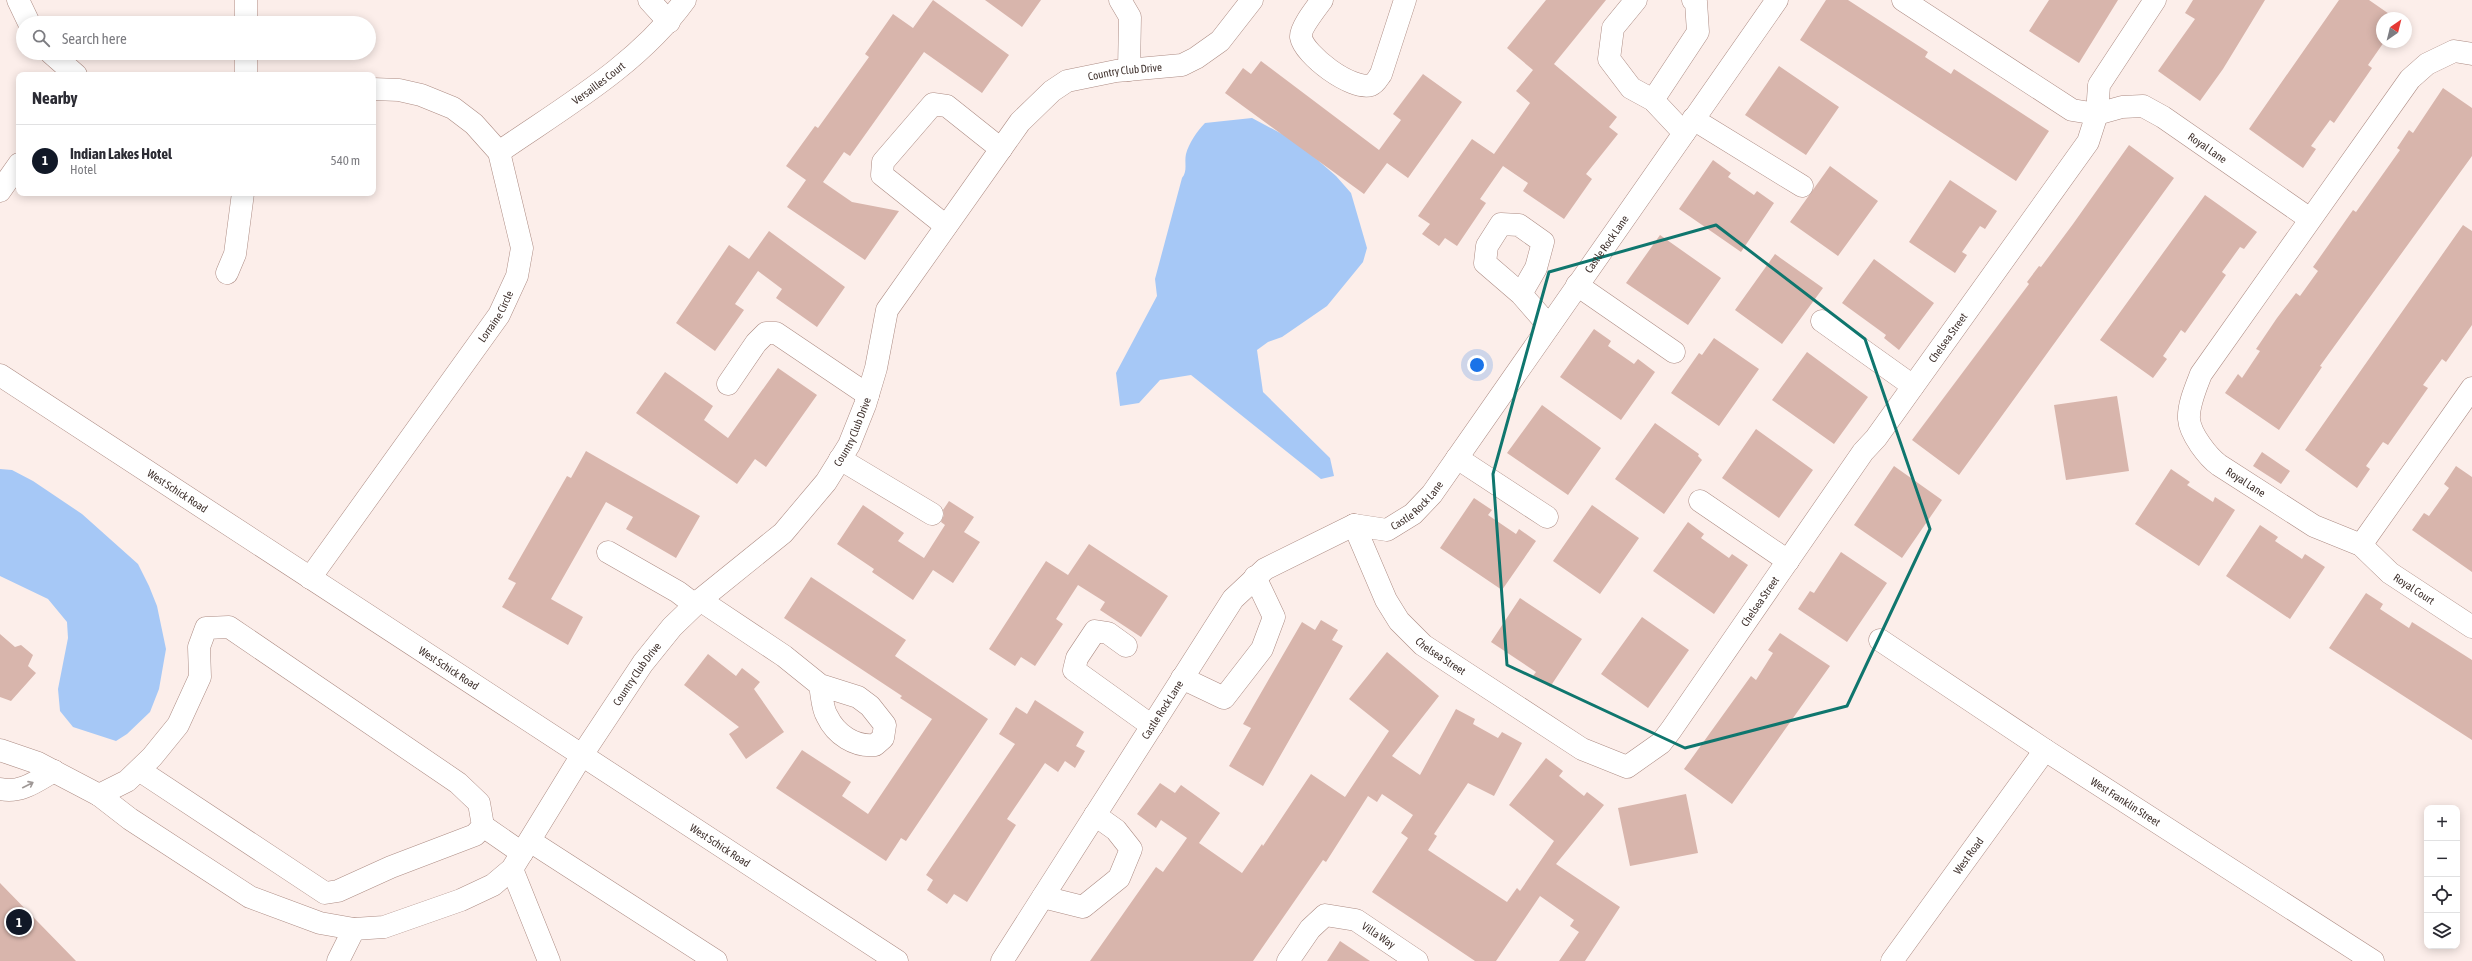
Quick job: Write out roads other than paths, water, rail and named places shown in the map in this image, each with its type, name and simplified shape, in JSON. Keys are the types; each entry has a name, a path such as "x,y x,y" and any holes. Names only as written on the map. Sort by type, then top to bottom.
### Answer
{"street":[{"path":"18,0 26,16"},
{"path":"246,0 246,16"},
{"path":"649,0 669,22"},
{"name":"Versailles Court","path":"499,152 614,72 669,22 685,0"},
{"path":"1120,0 1130,17 1129,70"},
{"name":"Country Club Drive","path":"0,750 38,763 99,795 130,819 250,897 281,910 331,925 354,929 384,927 461,900 493,885 521,854 582,755 643,663 672,627 698,602 783,533 826,482 849,445 868,395 876,368 887,310 1001,149 1035,106 1068,81 1129,70 1182,65 1196,58 1220,41 1252,0"},
{"path":"1322,0 1302,29 1301,36 1303,42 1322,63 1335,74 1354,84 1365,86 1376,81 1381,74 1405,0"},
{"path":"1636,0 1614,28 1609,59 1631,88 1654,100 1688,126 1802,186"},
{"path":"1654,100 1698,32 1696,2 1693,0"},
{"name":"Castle Rock Lane","path":"1002,961 1233,599 1265,569 1354,525 1387,530 1402,522 1432,494 1777,0"},
{"name":"Royal Lane","path":"1903,0 2072,110 2097,114 2122,107 2143,106 2163,117 2310,219"},
{"path":"2097,114 2099,85 2155,0"},
{"name":"Royal Lane","path":"2361,545 2314,526 2219,465 2208,456 2189,420 2194,389 2201,374 2310,219 2419,70 2454,51 2472,54"},
{"path":"60,60 73,72"},
{"path":"246,60 246,72"},
{"name":"Lorraine Circle","path":"310,578 499,315 509,297 517,276 522,248 499,152 474,124 453,108 421,95 398,90 376,89"},
{"path":"946,226 882,175 883,162 933,104 947,106 1001,149"},
{"name":"Chelsea Street","path":"1354,525 1386,600 1399,621 1423,645 1582,749 1627,767 1661,743 1672,730 1863,452 1876,438 2088,142 2097,114"},
{"path":"0,190 16,168"},
{"path":"227,273 235,254 243,196"},
{"path":"1577,285 1674,352"},
{"path":"1521,294 1549,326"},
{"path":"1822,321 1913,386"},
{"path":"728,384 756,343 766,333 776,333 868,395"},
{"name":"West Schick Road","path":"0,375 897,961"},
{"path":"2361,545 2472,388"},
{"path":"1457,458 1547,517"},
{"path":"840,459 932,514"},
{"path":"1700,501 1788,561"},
{"name":"Royal Court","path":"2361,545 2390,573 2472,627"},
{"path":"608,552 698,602 784,656 820,685"},
{"path":"1182,678 1224,698 1262,649 1274,617 1255,577"},
{"path":"99,795 127,781 139,770 178,725 200,677 199,647 206,628 229,627 458,783 479,803 483,826 521,854 716,961"},
{"path":"1126,646 1108,633 1095,631 1077,658 1074,670 1152,726"},
{"name":"West Franklin Street","path":"1880,640 2045,750 2373,961"},
{"name":"West Road","path":"1892,961 2045,750"},
{"path":"139,770 325,892 338,891 391,867 475,835 483,826"},
{"path":"0,789 10,792 23,788 54,771"},
{"path":"1043,897 1083,907 1119,878 1131,849 1116,830 1095,815"},
{"path":"521,854 550,961"},
{"path":"325,892 331,925"},
{"name":"Villa Way","path":"1288,961 1310,929 1325,916 1356,920 1417,961"},
{"path":"338,961 354,929"}],"water":[{"path":"1252,118 1297,142 1336,176 1351,193 1367,248 1363,262 1327,306 1282,337 1268,342 1257,350 1263,392 1330,458 1334,476 1321,479 1191,375 1160,380 1139,403 1120,406 1116,373 1157,296 1155,279 1182,178 1185,172 1186,154 1189,146 1196,133 1205,123"},
{"path":"0,469 12,470 33,481 82,514 138,564 149,586 157,606 166,649 159,689 150,712 127,734 116,741 73,727 60,711 58,689 68,638 67,622 48,599 0,576"}],"place":[{"name":"Indian Lakes Hotel","path":"19,922"}]}
